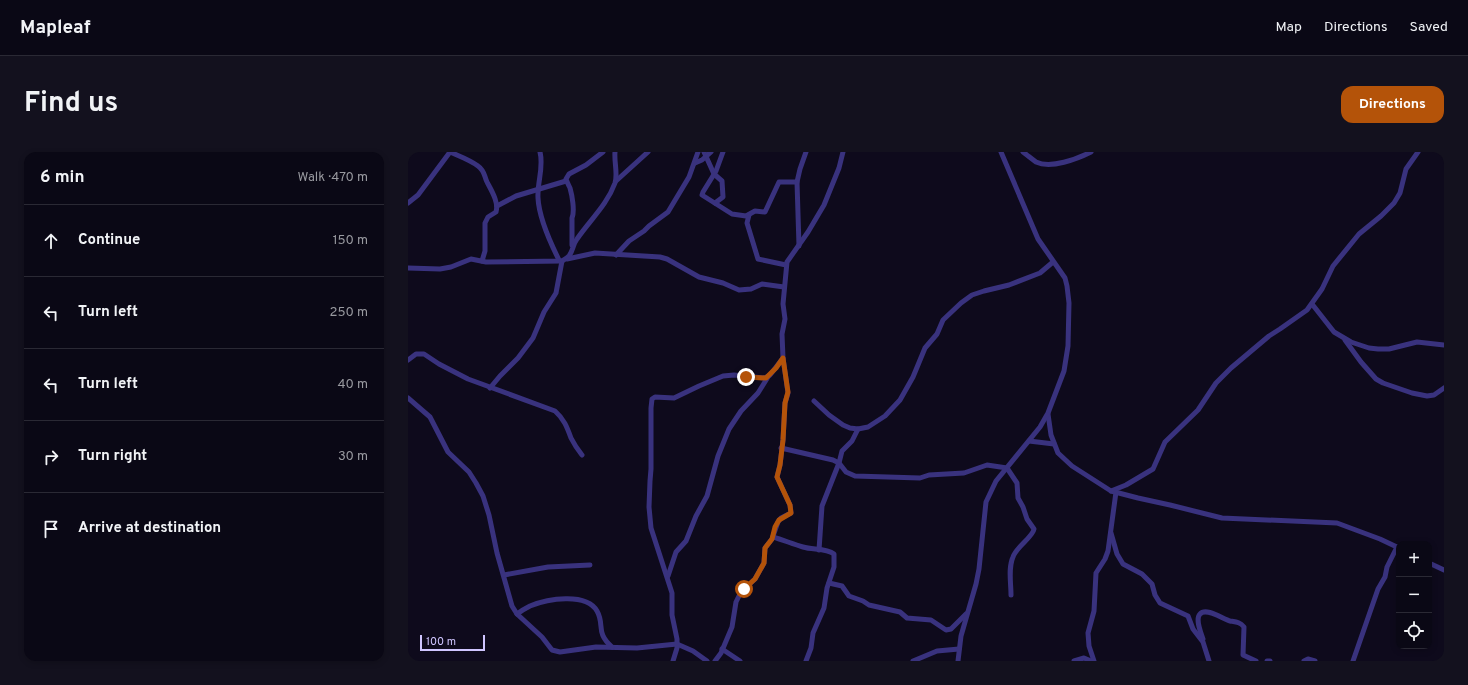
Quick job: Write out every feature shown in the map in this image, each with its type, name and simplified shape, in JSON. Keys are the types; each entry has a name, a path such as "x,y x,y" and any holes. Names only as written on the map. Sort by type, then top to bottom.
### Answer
{"street":[{"path":"408,203 420,193 450,152 480,168 485,173 486,180 492,191 496,206 496,212 488,217 485,223 485,251 482,261"},
{"path":"490,388 518,358 533,338 544,312 556,293 562,260 545,229 539,206 538,190 541,162 540,152"},
{"path":"562,260 571,254 572,248 573,208 570,189 566,181 566,177 586,165 603,152"},
{"path":"615,152 614,159 616,181"},
{"path":"572,248 582,231 601,210 616,181 648,152"},
{"path":"616,255 629,241 668,212 689,177 698,152"},
{"path":"695,163 705,154 711,152"},
{"path":"723,152 714,174 702,193 703,196 732,214 749,215 755,211 766,212 774,190 779,182 797,182"},
{"path":"799,246 797,182 806,152"},
{"path":"715,661 732,627 736,602 742,592 755,579 764,563 765,548 773,537 775,527 779,520 791,513 790,505 777,477 782,448 785,403 788,392 783,358 782,334 785,318 783,304 786,265 824,205 839,168 843,152"},
{"path":"958,661 966,613 976,584 979,569 986,502 996,481 1040,427 1048,413 1064,372 1068,346 1069,303 1065,278 1038,239 1001,152"},
{"path":"1023,152 1034,160 1043,164 1070,161 1090,152"},
{"path":"1114,491 1153,469 1165,442 1198,410 1221,378 1249,351 1307,310 1322,290 1333,266 1359,234 1382,216 1394,202 1400,193 1406,168 1418,152"},
{"path":"705,154 714,174 722,181 723,196 715,203"},
{"path":"496,206 516,196 551,185 561,184 566,181"},
{"path":"749,215 747,223 758,260 786,265"},
{"path":"408,268 440,269 469,259 482,261 532,262 562,260 595,253 664,258 700,277 722,283 739,290 751,289 762,284 784,287"},
{"path":"814,400 839,422 850,428 864,428 875,422 885,416 894,407 913,377 927,346 937,334 943,320 960,303 972,295 1009,285 1040,273 1054,262"},
{"path":"1312,304 1334,332 1345,340 1369,348 1389,349 1417,342 1444,345"},
{"path":"1345,340 1376,379 1383,383 1426,396 1434,395 1444,388"},
{"path":"408,360 416,354 424,354 448,369 490,388 555,411 566,424 572,439 582,455"},
{"path":"668,576 676,552 686,541 696,516 707,496 718,456 729,429 741,411 758,393 783,358"},
{"path":"673,661 677,644 672,615 672,593 668,576 653,535 650,514 652,399 655,397 674,398 723,376 734,375 758,378 768,377"},
{"path":"408,398 430,417 448,452 468,472 476,483 487,506 497,553 512,606 517,614 552,650 557,652 585,648 637,648 677,644 693,651 707,661"},
{"path":"1048,413 1051,435 1058,453 1072,466 1114,491 1222,518 1337,523 1380,539 1396,547"},
{"path":"819,550 822,506 839,463 842,451 852,441 858,429"},
{"path":"1029,441 1054,444"},
{"path":"782,448 827,458 839,463 846,472 860,477 920,478 929,475 964,473 987,465 1007,468 1017,483 1018,498 1024,507 1027,519 1034,529 1032,534 1023,542 1012,557 1010,571 1011,596"},
{"path":"1093,661 1089,646 1088,633 1094,611 1096,573 1106,556 1111,530 1114,491"},
{"path":"1111,530 1117,554 1123,564 1142,574 1152,584 1155,595 1160,603 1188,616 1193,629 1203,642"},
{"path":"773,537 802,547 827,551 834,554 834,567 824,608 813,633 811,648 806,661"},
{"path":"1352,661 1378,589 1385,577 1387,567 1396,551"},
{"path":"1432,564 1444,570"},
{"path":"504,575 548,567 590,565"},
{"path":"829,583 842,586 849,596 860,599 869,605 900,612 907,618 931,620 946,630 951,629 966,613"},
{"path":"517,614 530,606 539,603 566,599 582,600 593,606 597,611 602,635 612,647"},
{"path":"1209,661 1198,619 1200,614 1204,612 1243,625 1244,655 1256,661"},
{"path":"722,649 740,661"},
{"path":"913,661 937,651 959,649"},
{"path":"1074,661 1084,658 1093,661"},
{"path":"1304,661 1308,659 1315,661"}],"route":[{"path":"744,589 755,579 764,563 765,548 771,542 775,527 779,520 791,513 790,505 777,480 783,440 785,400 788,392 783,358 766,378 746,377"}]}
